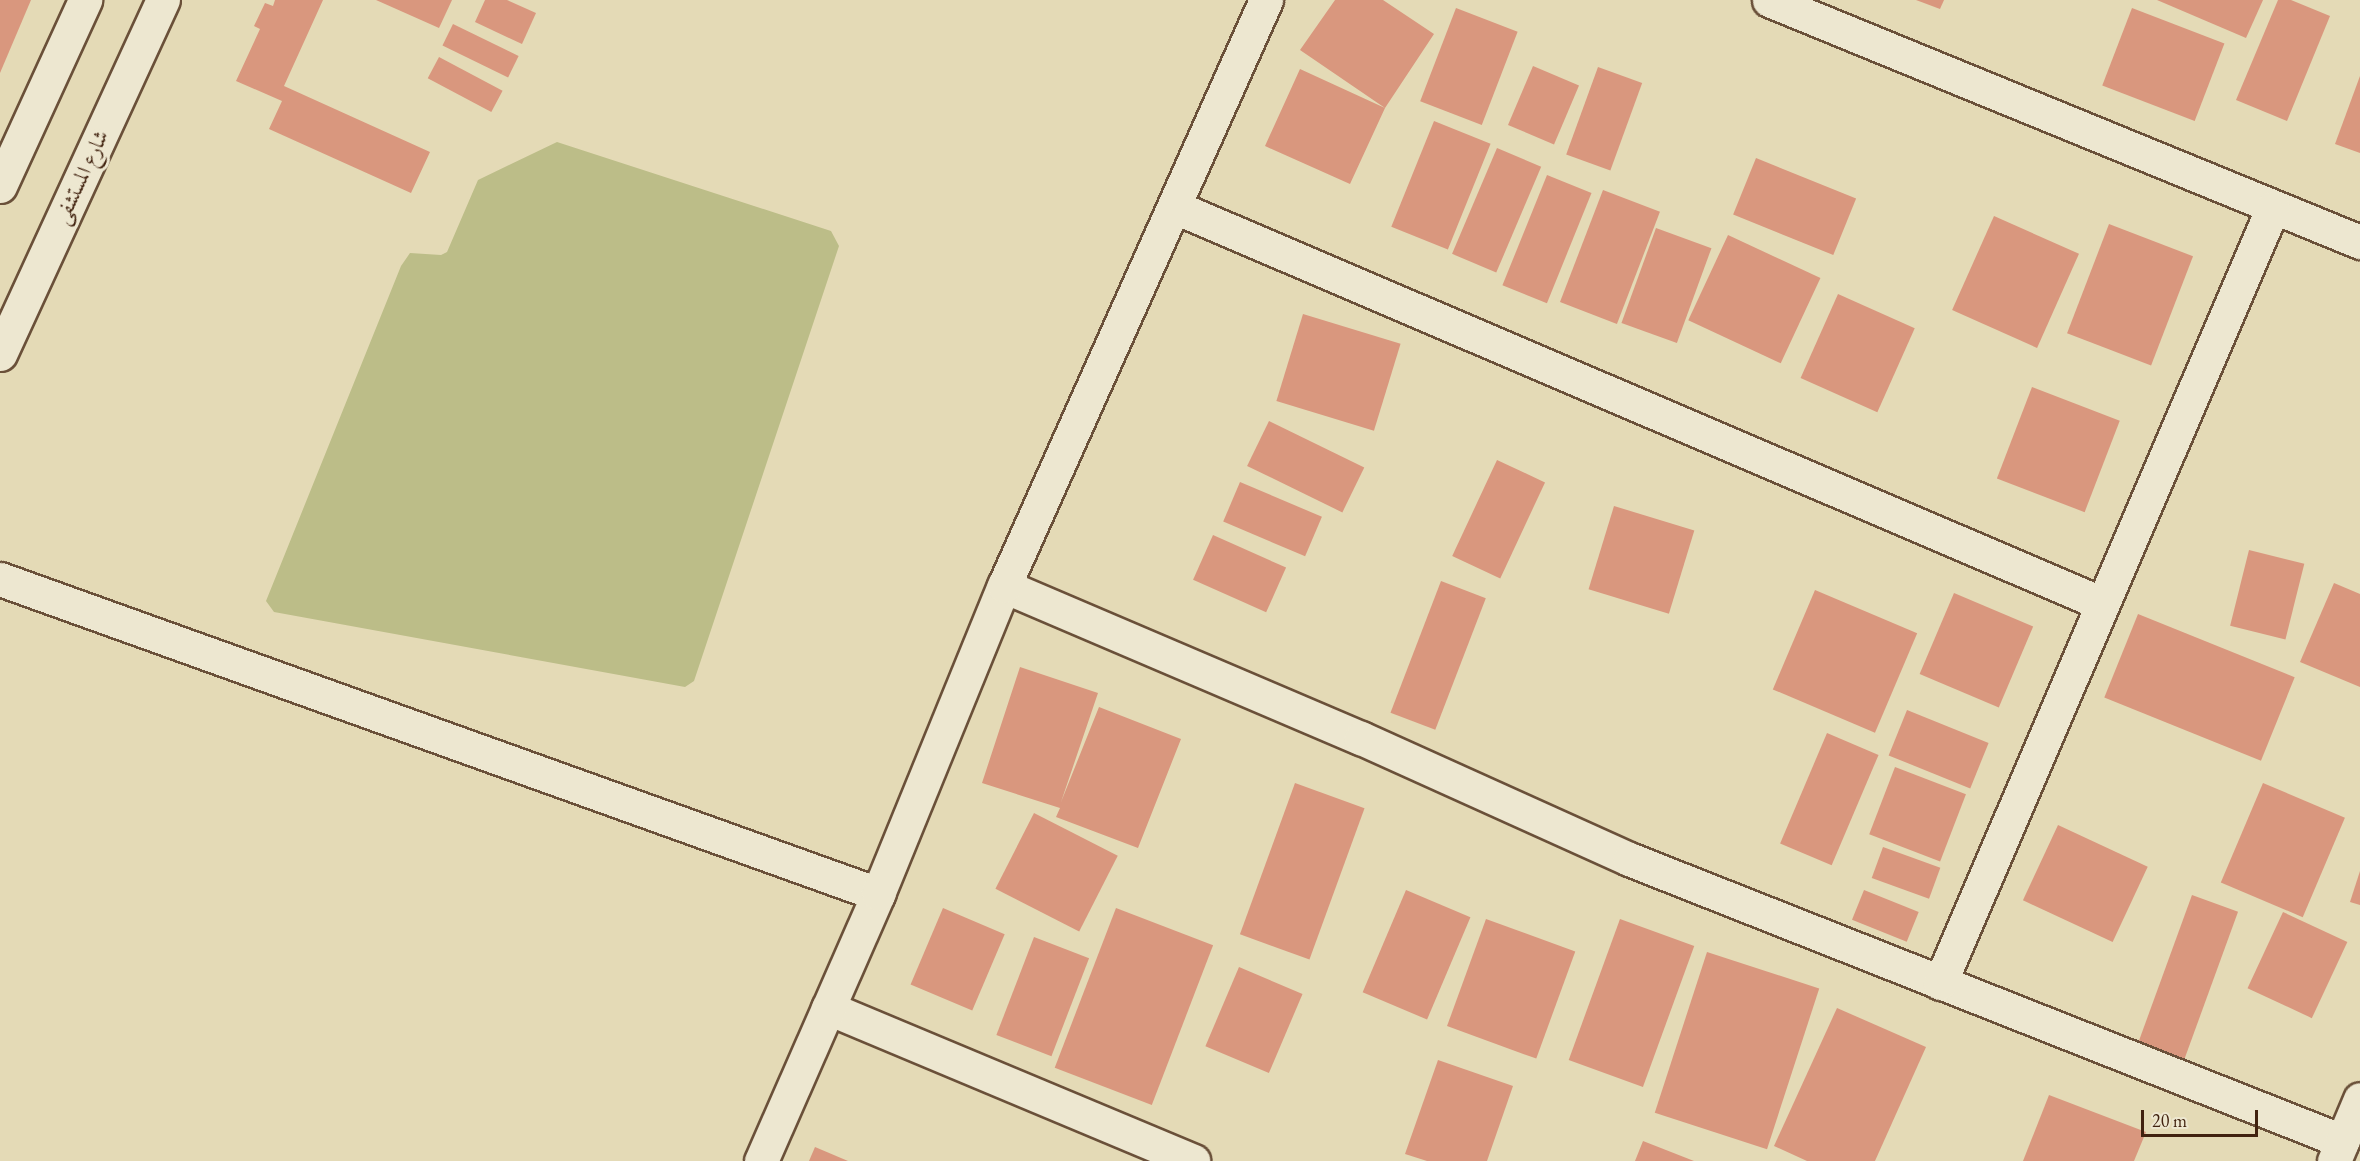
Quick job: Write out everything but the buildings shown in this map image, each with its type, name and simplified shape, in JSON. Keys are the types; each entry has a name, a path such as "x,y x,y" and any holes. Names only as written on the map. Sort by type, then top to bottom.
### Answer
{"street":[{"path":"1,179 85,0"},
{"name":"شارع المستشفى","path":"0,354 163,0"},
{"path":"761,1161 878,894 1004,586 1266,0"},
{"path":"1769,0 2360,242"},
{"path":"1175,207 2103,603"},
{"path":"1940,982 2273,207"},
{"path":"0,579 878,894"},
{"path":"1004,586 1361,738 1629,859 1940,982 2338,1151 2360,1099"},
{"path":"828,1008 1193,1161"}],"green space":[{"path":"557,142 831,231 839,246 694,681 685,687 274,612 266,601 401,266 410,253 441,255 447,252 478,180"}]}
